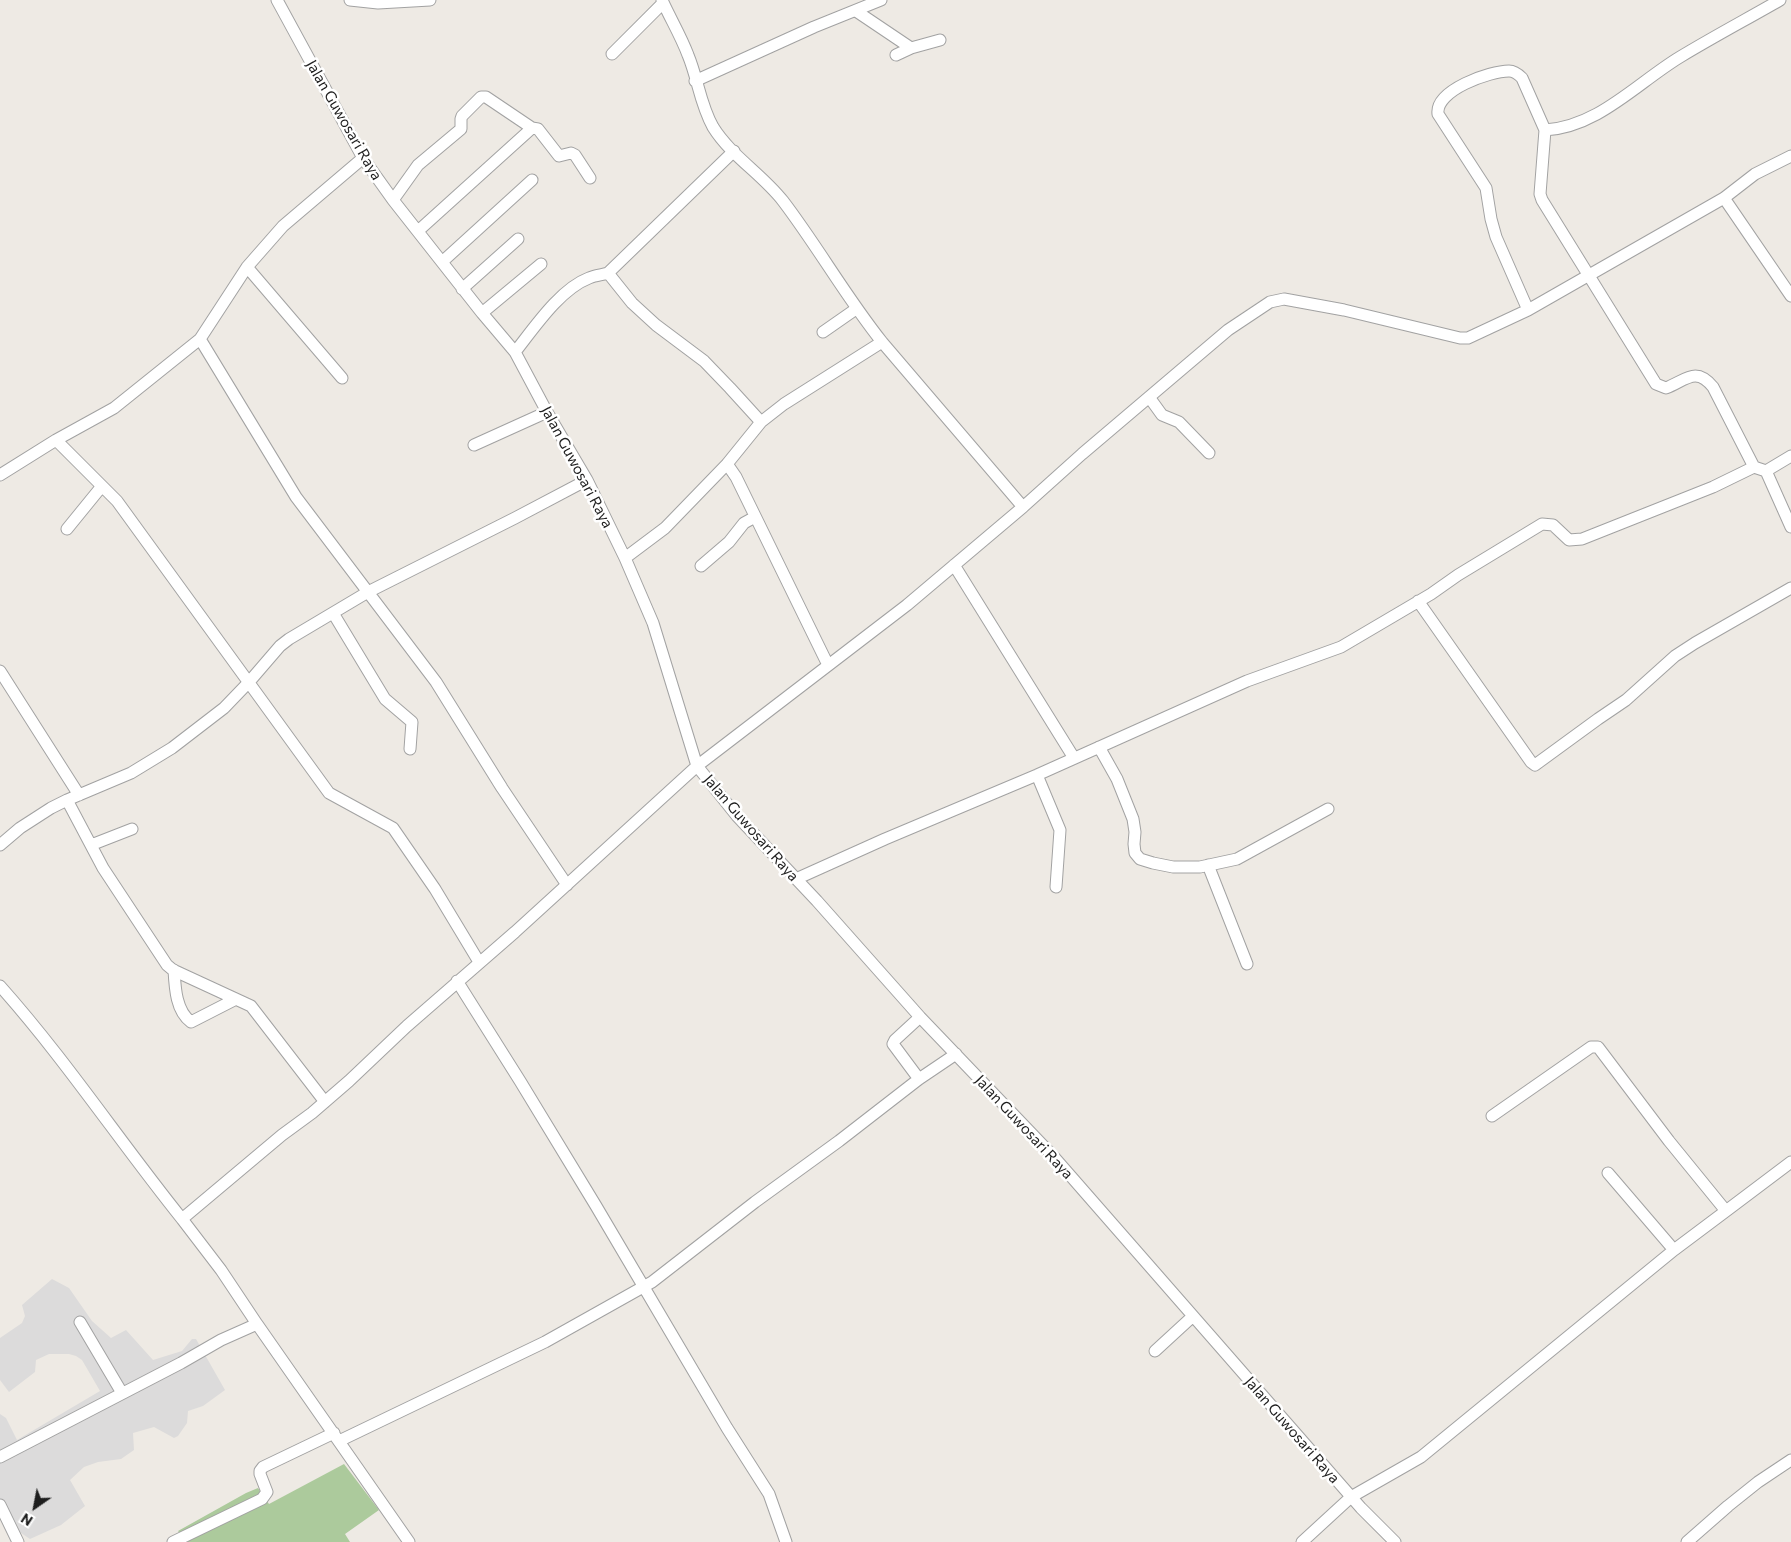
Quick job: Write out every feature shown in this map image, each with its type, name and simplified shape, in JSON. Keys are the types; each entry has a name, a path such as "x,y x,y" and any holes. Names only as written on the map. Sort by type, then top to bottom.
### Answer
{"street":[{"name":"Jalan Guwosari Raya","path":"277,0 363,158 462,289 515,352 586,480 625,558 653,623 697,766 737,816 920,1017 1054,1157 1351,1497 1395,1542"},
{"path":"350,0 378,3 430,0"},
{"path":"695,81 814,27 881,0"},
{"path":"1545,130 1562,129 1593,117 1680,57 1780,0"},
{"path":"612,54 662,2 689,55 706,114 714,128 734,152 782,200 826,262 856,309 882,342 1023,506"},
{"path":"856,11 911,48"},
{"path":"896,55 911,48 940,40"},
{"path":"1528,310 1496,237 1486,188 1440,119 1437,109 1443,99 1469,82 1510,71 1522,78 1545,130 1540,194 1588,275 1656,384 1666,388 1692,376 1700,376 1705,378 1713,387 1754,467 1766,471 1791,527"},
{"path":"393,200 418,165 461,129 462,116 481,97 486,97 532,128 538,129 559,156 575,155 590,178"},
{"path":"418,231 532,128"},
{"path":"515,352 560,299 575,286 589,278 608,274 734,152"},
{"path":"182,1219 282,1135 325,1102 697,766 907,604 1228,330 1270,302 1284,299 1344,310 1460,338 1475,336 1528,310 1724,198 1755,174 1791,156"},
{"path":"1,473 114,408 200,339 247,267 283,226 363,158"},
{"path":"442,262 532,180"},
{"path":"1724,198 1791,296"},
{"path":"462,289 518,239"},
{"path":"482,313 540,264"},
{"path":"247,267 342,378"},
{"path":"608,274 637,308 704,361 761,422"},
{"path":"823,332 856,309"},
{"path":"200,339 296,497 436,682 502,788 567,885"},
{"path":"625,558 665,528 728,464 761,422 784,404 882,342"},
{"path":"1149,396 1162,415 1180,422 1209,452"},
{"path":"474,445 547,412"},
{"path":"56,440 117,502 330,793 393,828 434,888 479,962"},
{"path":"1766,471 1791,456"},
{"path":"728,464 828,665"},
{"path":"796,879 1037,775 1247,681 1341,646 1542,524 1553,526 1569,540 1582,539 1713,487 1754,467"},
{"path":"0,846 20,828 67,800 131,773 172,748 224,708 280,646 289,639 368,592 498,527 586,480"},
{"path":"68,529 102,486"},
{"path":"701,566 729,542 744,523 755,517"},
{"path":"954,565 1074,758"},
{"path":"1418,601 1531,762 1535,765 1626,700 1675,656 1791,588"},
{"path":"333,614 385,699 412,722 410,749"},
{"path":"0,671 79,795"},
{"path":"1100,747 1117,780 1133,819 1135,853 1140,859 1153,863 1200,867 1237,859 1328,809"},
{"path":"1037,775 1060,830 1056,886"},
{"path":"67,800 103,868 167,965 251,1006 325,1102"},
{"path":"91,845 132,828"},
{"path":"1208,865 1247,964"},
{"path":"174,970 177,1001 191,1022 236,999"},
{"path":"457,981 586,1190 731,1435 769,1494 786,1542"},
{"path":"0,987 76,1079 146,1175 220,1270 409,1542"},
{"path":"919,1079 893,1044 920,1017"},
{"path":"1492,1116 1591,1047 1598,1047 1669,1141 1726,1211"},
{"path":"173,1542 262,1499 267,1492 260,1472 263,1467 336,1437 545,1342 643,1288 919,1079 956,1054"},
{"path":"1302,1542 1351,1497 1420,1457 1674,1250 1791,1162"},
{"path":"1608,1173 1674,1250"},
{"path":"1155,1350 1192,1317"},
{"path":"80,1322 122,1393"},
{"path":"0,1457 181,1363 221,1340 257,1324"},
{"path":"1687,1542 1758,1482 1791,1460"},
{"path":"0,1505 18,1542"}],"shaded area":[{"path":"52,1279 69,1288 92,1321 111,1338 126,1330 153,1360 182,1351 192,1339 196,1339 225,1390 203,1406 188,1411 187,1423 178,1436 174,1438 154,1427 133,1433 134,1450 121,1459 98,1462 84,1467 70,1480 85,1506 61,1525 30,1539 0,1516 0,1414 6,1418 17,1440 100,1391 82,1360 69,1354 49,1354 36,1360 35,1372 9,1392 0,1380 0,1338 22,1323 25,1316 22,1305"}],"green space":[{"path":"344,1464 379,1510 345,1534 350,1542 186,1542 178,1531 258,1488 269,1504"}]}
